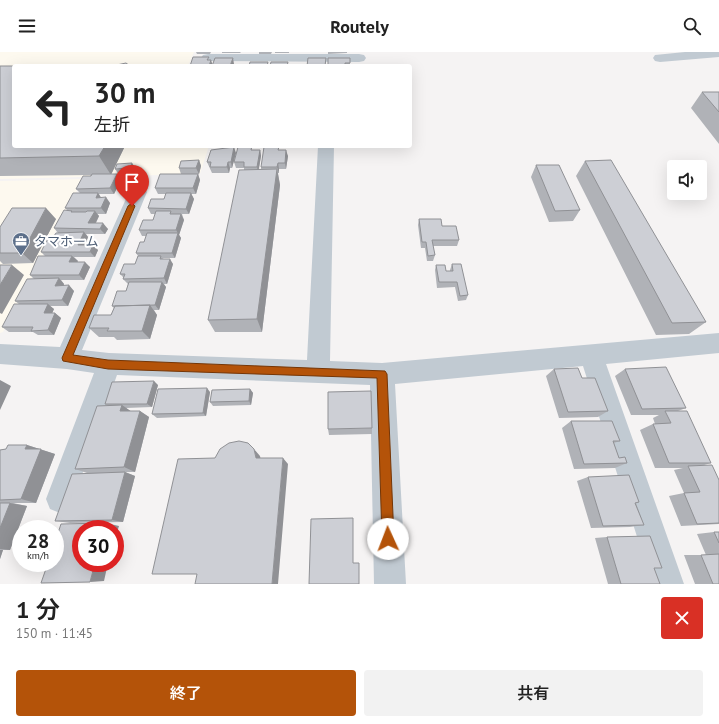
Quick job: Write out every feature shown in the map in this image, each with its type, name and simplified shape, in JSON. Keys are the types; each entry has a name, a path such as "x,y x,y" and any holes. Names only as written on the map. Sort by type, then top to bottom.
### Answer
{"street":[{"path":"660,58 719,53"},
{"path":"208,58 245,62 297,62 358,59"},
{"path":"318,372 326,148"},
{"path":"66,358 138,192"},
{"path":"0,354 66,358 108,364 382,374 719,343"},
{"path":"591,355 668,584"},
{"path":"60,499 108,364"},
{"path":"382,374 390,584"}],"shaded area":[{"path":"0,52 194,52 189,64 12,64 12,148 208,148 200,174 0,179"},
{"name":"タマホーム","path":"83,179 3,332 0,333 0,181"}],"building":[{"path":"193,57 209,57 207,60 211,60 210,64 191,64"},
{"path":"215,58 233,58 231,64 213,64"},
{"path":"308,58 326,58 325,64 307,64"},
{"path":"328,58 350,58 350,63 328,64"},
{"path":"250,62 268,62 268,64 250,64"},
{"path":"271,62 288,62 288,64 270,64"},
{"path":"0,66 12,66 12,148 104,148 99,156 0,158"},
{"path":"702,92 719,92 719,112"},
{"path":"234,148 231,162 228,162 227,167 210,167 211,162 207,162 211,150"},
{"path":"238,148 252,148 251,150 260,150 257,167 244,167 244,162 234,162"},
{"path":"264,148 279,148 278,150 286,150 285,163 278,163 277,167 261,167"},
{"path":"199,160 196,168 179,168 181,161"},
{"path":"611,160 706,322 672,323 585,161"},
{"path":"132,163 130,168 115,169 117,164"},
{"path":"536,165 559,165 580,210 555,211"},
{"path":"277,169 257,319 208,320 239,170"},
{"path":"92,174 117,174 110,188 76,189 83,176 91,176"},
{"path":"160,174 198,174 193,188 155,188"},
{"path":"73,193 98,193 96,198 106,197 101,208 65,208"},
{"path":"166,193 191,193 186,209 148,208 151,199 164,199"},
{"path":"12,208 46,208 22,253 0,253 0,227"},
{"path":"64,210 72,211 71,212 95,211 88,223 103,223 100,229 54,228"},
{"path":"156,211 171,211 170,214 181,214 176,230 139,230 143,220 153,220"},
{"path":"419,219 441,219 442,226 456,226 459,240 432,240 435,255 428,256 426,242 422,242"},
{"path":"84,232 78,245 93,245 90,252 41,252 49,236 54,236 56,233"},
{"path":"147,233 178,233 172,253 136,253 140,242 144,242"},
{"path":"38,256 72,256 69,262 85,262 79,275 30,275"},
{"path":"138,256 161,256 160,259 170,259 164,278 123,279 125,274 120,274 124,264 135,264"},
{"path":"452,264 461,264 468,295 460,296 457,282 439,282 436,265 445,265 446,271 453,271"},
{"path":"0,265 12,265 0,285"},
{"path":"59,278 55,286 69,285 62,300 15,301 27,279"},
{"path":"129,282 162,282 155,305 112,306 117,291 126,291"},
{"path":"14,304 48,304 44,313 55,313 48,330 31,331 33,327 2,327"},
{"path":"150,305 142,331 107,331 109,328 89,328 94,315 111,315 115,306"},
{"path":"666,367 686,408 642,409 625,369"},
{"path":"578,368 582,378 595,378 608,411 568,412 554,369"},
{"path":"154,381 147,404 105,404 112,382"},
{"path":"207,388 203,413 152,414 158,389"},
{"path":"250,389 249,401 210,402 212,390"},
{"path":"371,391 372,428 328,429 328,392"},
{"path":"122,405 120,411 140,411 124,467 75,469 97,406"},
{"path":"665,411 687,411 711,463 669,463 653,424 671,423"},
{"path":"571,421 612,421 620,441 613,441 619,458 625,457 627,463 584,464"},
{"path":"239,441 248,443 254,449 256,458 283,458 272,584 195,584 197,574 152,574 178,459 215,458 220,449 229,443"},
{"path":"8,445 27,445 25,449 41,449 21,499 0,500 0,450 6,449"},
{"path":"712,465 719,480 719,523 697,524 684,493 700,492 688,466"},
{"path":"125,472 112,520 55,520 72,474"},
{"path":"629,475 639,502 635,503 644,525 603,526 588,477"},
{"path":"0,503 10,503 0,528"},
{"path":"353,518 353,563 359,563 359,584 309,584 311,519"},
{"path":"64,524 72,524 72,572 93,572 90,582 41,583 45,572 64,572"},
{"path":"714,532 719,532 719,543"},
{"path":"650,536 662,568 654,568 660,584 621,584 607,537"},
{"path":"719,554 719,584 713,584 701,555"}],"place":[{"name":"タマホーム","path":"21,256"}],"route":[{"path":"132,206 66,358 108,364 382,374 388,539"}]}
